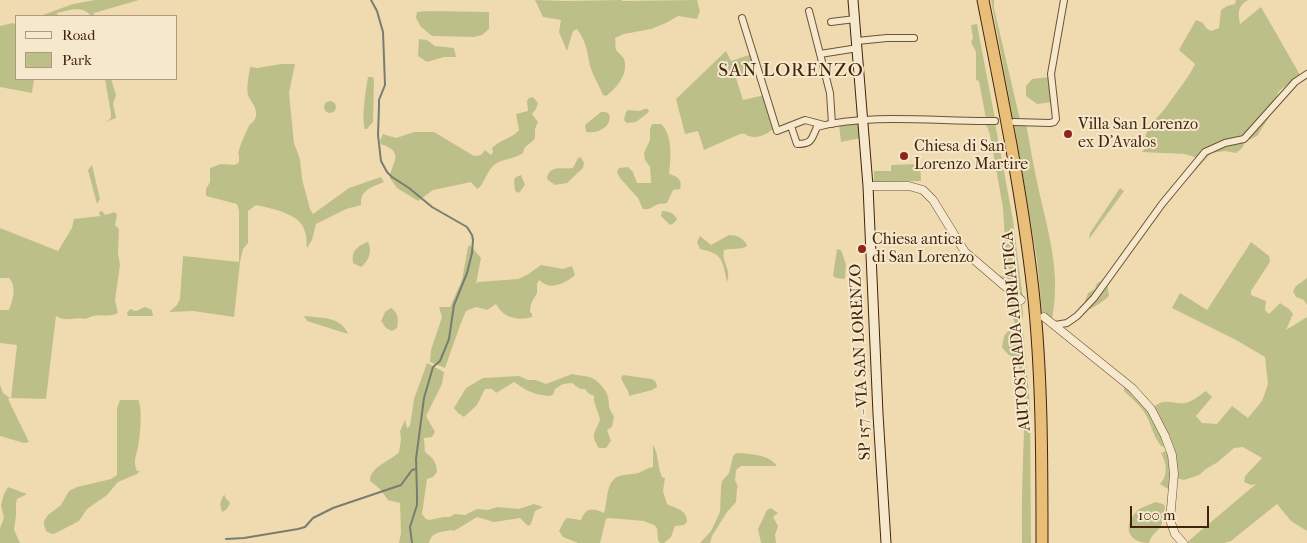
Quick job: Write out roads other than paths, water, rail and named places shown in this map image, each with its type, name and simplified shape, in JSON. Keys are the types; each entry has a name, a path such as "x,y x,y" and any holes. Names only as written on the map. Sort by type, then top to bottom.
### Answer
{"highway":[{"name":"AUTOSTRADA ADRIATICA","path":"976,0 1012,193 1024,274 1033,384 1034,543"},
{"name":"AUTOSTRADA ADRIATICA","path":"983,0 1020,192 1033,292 1042,413 1042,543"}],"main road":[{"name":"SP 157 - VIA SAN LORENZO","path":"853,0 868,186 886,543"}],"street":[{"path":"1014,122 1050,123 1056,119 1051,74 1064,0"},
{"path":"810,11 830,93 832,124"},
{"path":"742,18 777,131 805,120 824,125"},
{"path":"831,22 855,19"},
{"path":"820,54 887,38 914,38"},
{"path":"1055,325 1067,324 1078,316 1094,298 1162,204 1205,152 1225,143 1244,139 1295,82 1307,74"},
{"path":"791,126 797,144 806,144 810,142 817,127 832,124 864,121 995,121"},
{"path":"868,186 909,186 923,190 933,200 966,252 1021,300"},
{"path":"1044,317 1132,388 1151,410 1165,436 1172,455 1174,474 1170,520 1175,534 1183,543"}],"waterway":[{"path":"371,0 377,11 383,32 385,85 379,100 378,135 381,161 392,177 432,207 467,227 473,240 467,273 454,305 449,339 440,361 433,367 424,398 416,459 417,505 410,527 412,543"},
{"path":"226,539 244,538 305,527 313,518 333,508 401,485 412,470 416,469"}],"place":[{"name":"Villa San Lorenzo ex D'Avalos","path":"1068,134"},
{"name":"Chiesa di San Lorenzo Martire","path":"904,156"},
{"name":"Chiesa antica di San Lorenzo","path":"862,249"}],"district":[{"name":"SAN LORENZO","path":"791,71"}]}
